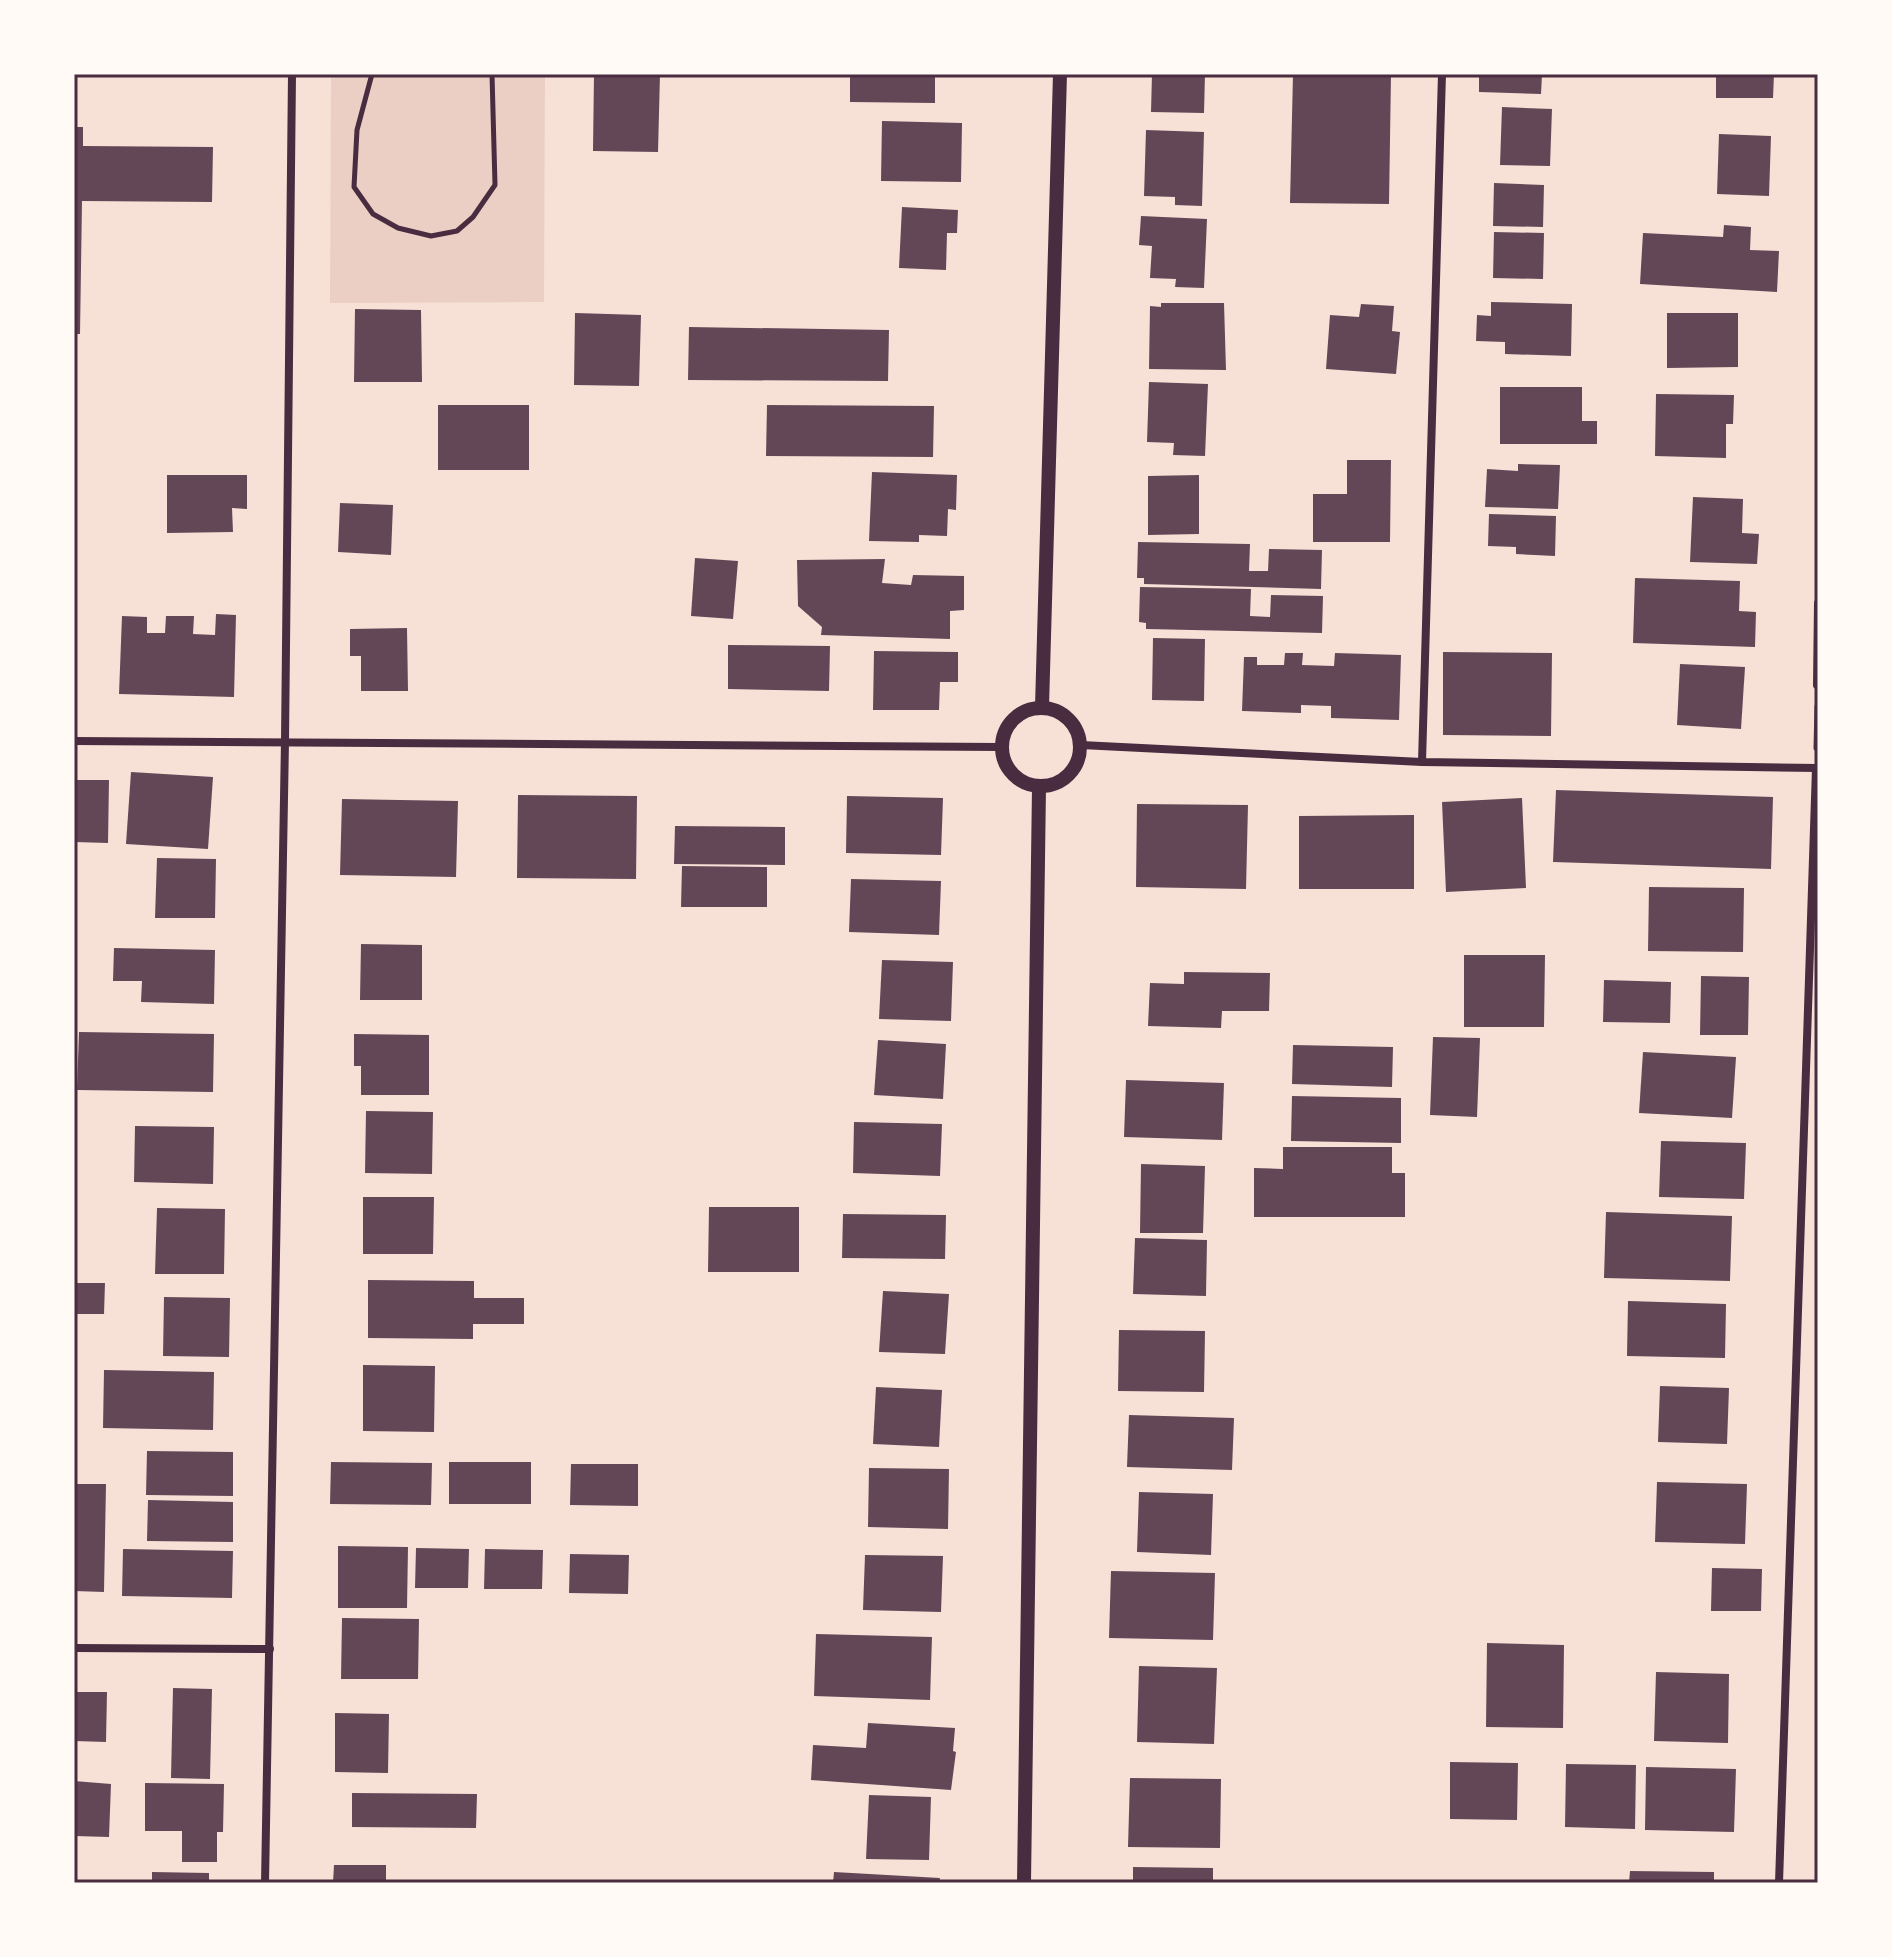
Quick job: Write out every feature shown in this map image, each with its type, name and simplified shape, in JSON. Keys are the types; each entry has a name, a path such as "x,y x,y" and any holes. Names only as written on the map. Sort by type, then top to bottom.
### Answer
{"street":[{"path":"265,1883 285,741 292,74"},
{"path":"1042,707 1060,74"},
{"path":"1422,762 1442,74"},
{"path":"1817,685 1818,603"},
{"path":"1042,707 1067,717 1077,731 1081,745 1077,763 1068,776 1055,784 1029,786 1015,778 1005,765 1001,747 1004,731 1014,718 1026,710 1042,707"},
{"path":"74,741 1001,747"},
{"path":"1081,745 1422,762 1817,768 1779,1883"},
{"path":"1024,1883 1039,787"},
{"path":"74,1648 270,1649"}],"path":[{"path":"372,74 357,130 354,187 373,214 398,228 431,236 457,231 473,217 495,185 492,74"},
{"path":"1817,685 1817,768"}],"shaded area":[{"path":"331,74 545,74 544,302 330,303"}],"building":[{"path":"594,74 660,74 658,152 593,151"},
{"path":"850,74 935,74 935,103 850,102"},
{"path":"1152,74 1205,74 1204,113 1151,112"},
{"path":"1293,74 1391,74 1389,204 1290,203"},
{"path":"1479,74 1542,74 1541,94 1479,92"},
{"path":"1716,74 1774,74 1773,98 1716,98"},
{"path":"1502,107 1552,109 1550,166 1500,165"},
{"path":"882,121 962,123 961,182 881,181"},
{"path":"74,127 83,127 83,146 213,147 212,202 82,201 80,334 74,334"},
{"path":"1146,130 1204,132 1202,206 1175,205 1175,197 1144,196"},
{"path":"1719,134 1771,136 1769,196 1717,194"},
{"path":"1494,183 1544,185 1543,227 1493,226"},
{"path":"902,207 958,210 957,233 947,233 946,270 899,268"},
{"path":"1141,216 1207,219 1204,288 1175,287 1176,279 1150,278 1152,246 1139,245"},
{"path":"1724,225 1751,227 1750,250 1779,251 1777,292 1640,284 1643,233 1723,237"},
{"path":"1494,232 1544,233 1543,279 1493,278"},
{"path":"1491,302 1572,304 1571,356 1505,354 1505,342 1476,341 1477,315 1491,316"},
{"path":"1161,303 1224,303 1226,370 1149,369 1150,306 1161,307"},
{"path":"1361,304 1394,306 1392,331 1400,332 1396,374 1326,369 1330,315 1359,317"},
{"path":"355,309 421,310 422,382 354,382"},
{"path":"575,313 641,315 639,386 574,385"},
{"path":"1667,313 1738,313 1738,367 1667,368"},
{"path":"689,327 889,330 888,381 688,380"},
{"path":"1149,382 1208,384 1205,456 1173,455 1174,443 1147,442"},
{"path":"1500,387 1582,387 1582,421 1597,421 1597,444 1500,444"},
{"path":"1656,394 1734,395 1733,424 1726,424 1726,458 1655,456"},
{"path":"438,405 529,405 529,470 438,470"},
{"path":"767,405 934,406 933,457 766,456"},
{"path":"1347,460 1391,460 1390,542 1313,542 1313,494 1347,494"},
{"path":"1518,464 1560,465 1558,509 1485,507 1487,469 1518,471"},
{"path":"872,472 957,475 956,510 948,509 947,536 919,535 919,542 869,541"},
{"path":"167,475 247,475 247,509 232,508 233,532 167,533"},
{"path":"1199,475 1199,534 1148,535 1148,476"},
{"path":"1693,497 1743,499 1742,533 1759,534 1757,564 1690,562"},
{"path":"340,503 393,505 391,555 338,552"},
{"path":"1489,514 1556,516 1555,556 1516,554 1516,547 1488,546"},
{"path":"1138,542 1250,544 1249,571 1268,571 1269,549 1322,550 1321,589 1144,584 1144,578 1137,578"},
{"path":"695,558 738,561 733,619 691,616"},
{"path":"885,559 882,583 911,585 913,575 964,576 964,610 950,611 950,639 821,635 822,627 798,606 797,560"},
{"path":"1635,578 1740,581 1739,611 1756,612 1755,647 1633,643"},
{"path":"1140,587 1251,589 1250,616 1270,617 1271,595 1323,596 1322,633 1146,629 1146,623 1139,622"},
{"path":"216,614 236,615 234,697 119,694 122,616 147,617 147,633 165,633 166,616 194,616 193,634 215,635"},
{"path":"407,628 408,691 361,691 361,656 350,656 350,629"},
{"path":"1153,638 1205,639 1204,701 1152,700"},
{"path":"728,645 830,646 829,691 728,689"},
{"path":"874,651 958,652 958,682 940,682 939,710 873,710"},
{"path":"1443,652 1552,653 1551,736 1443,735"},
{"path":"1285,653 1303,653 1302,665 1334,666 1335,653 1401,655 1399,720 1331,718 1331,706 1301,705 1301,713 1242,711 1244,657 1257,657 1257,665 1284,665"},
{"path":"1680,664 1745,667 1741,729 1677,725"},
{"path":"131,772 213,777 208,849 126,844"},
{"path":"74,780 109,780 108,843 74,842"},
{"path":"1556,790 1773,797 1771,869 1553,862"},
{"path":"518,795 637,796 636,879 517,878"},
{"path":"847,796 943,798 941,855 846,853"},
{"path":"1522,798 1526,888 1446,892 1442,802"},
{"path":"342,799 458,801 456,877 340,875"},
{"path":"1137,804 1248,805 1246,889 1136,887"},
{"path":"1414,815 1414,889 1299,889 1299,816"},
{"path":"675,826 785,827 785,865 674,864"},
{"path":"157,858 216,859 215,918 155,918"},
{"path":"682,866 767,867 767,907 681,907"},
{"path":"851,879 941,881 939,935 849,932"},
{"path":"1649,887 1744,888 1743,952 1648,951"},
{"path":"361,944 422,945 422,1000 360,1000"},
{"path":"114,948 215,950 214,1004 141,1002 142,981 113,981"},
{"path":"1464,955 1545,955 1544,1027 1464,1027"},
{"path":"882,960 953,962 951,1021 879,1019"},
{"path":"1184,972 1270,973 1269,1011 1222,1011 1221,1028 1148,1026 1150,983 1184,984"},
{"path":"1701,976 1749,977 1748,1035 1700,1035"},
{"path":"1604,980 1671,982 1670,1023 1603,1022"},
{"path":"79,1032 214,1034 213,1092 77,1090"},
{"path":"354,1034 429,1035 429,1095 361,1095 361,1066 354,1066"},
{"path":"1433,1037 1480,1038 1477,1117 1430,1115"},
{"path":"878,1040 946,1044 943,1099 874,1095"},
{"path":"1293,1045 1393,1047 1392,1087 1292,1084"},
{"path":"1643,1052 1736,1057 1732,1118 1639,1113"},
{"path":"1126,1080 1224,1083 1222,1140 1124,1137"},
{"path":"1292,1096 1401,1098 1401,1143 1291,1141"},
{"path":"366,1111 433,1112 432,1174 365,1173"},
{"path":"854,1122 942,1124 940,1176 853,1173"},
{"path":"135,1126 214,1127 213,1184 134,1182"},
{"path":"1661,1141 1746,1143 1744,1199 1659,1197"},
{"path":"1283,1147 1392,1147 1392,1173 1405,1173 1405,1217 1254,1217 1254,1168 1283,1169"},
{"path":"1141,1164 1205,1166 1203,1233 1140,1233"},
{"path":"363,1197 434,1197 433,1254 363,1254"},
{"path":"709,1207 799,1207 799,1272 708,1272"},
{"path":"157,1208 225,1209 224,1274 155,1274"},
{"path":"1606,1212 1732,1216 1730,1281 1604,1278"},
{"path":"843,1214 946,1215 945,1259 842,1258"},
{"path":"1135,1238 1207,1240 1206,1296 1133,1294"},
{"path":"368,1280 474,1281 474,1298 524,1298 524,1324 473,1324 473,1339 368,1338"},
{"path":"74,1283 105,1283 104,1314 74,1314"},
{"path":"883,1291 949,1294 945,1354 879,1352"},
{"path":"164,1297 230,1298 229,1357 163,1356"},
{"path":"1628,1301 1726,1304 1725,1358 1627,1356"},
{"path":"1119,1330 1205,1331 1204,1392 1118,1391"},
{"path":"363,1365 435,1366 434,1432 363,1431"},
{"path":"104,1370 214,1372 213,1430 103,1428"},
{"path":"1660,1386 1729,1388 1727,1444 1658,1442"},
{"path":"876,1387 942,1390 939,1447 873,1444"},
{"path":"1129,1415 1234,1418 1232,1470 1127,1467"},
{"path":"147,1451 233,1452 233,1496 146,1495"},
{"path":"331,1462 432,1463 431,1505 330,1504"},
{"path":"449,1462 531,1462 531,1504 449,1504"},
{"path":"571,1464 638,1464 638,1506 570,1505"},
{"path":"869,1468 949,1469 948,1529 868,1527"},
{"path":"1657,1482 1747,1484 1745,1544 1655,1542"},
{"path":"74,1484 106,1484 104,1592 74,1591"},
{"path":"1139,1492 1213,1494 1211,1555 1137,1552"},
{"path":"148,1500 233,1502 233,1542 147,1541"},
{"path":"338,1546 408,1547 407,1608 338,1608"},
{"path":"416,1548 469,1549 468,1588 415,1588"},
{"path":"123,1549 233,1551 232,1598 122,1596"},
{"path":"485,1549 543,1550 542,1589 484,1589"},
{"path":"570,1554 629,1555 628,1594 569,1593"},
{"path":"865,1555 943,1556 941,1612 863,1610"},
{"path":"1712,1568 1762,1569 1761,1611 1711,1611"},
{"path":"1111,1571 1215,1573 1213,1640 1109,1638"},
{"path":"342,1618 419,1619 418,1679 341,1679"},
{"path":"816,1634 932,1637 930,1700 814,1696"},
{"path":"1487,1643 1564,1645 1563,1728 1486,1727"},
{"path":"1139,1666 1217,1668 1214,1744 1137,1742"},
{"path":"1656,1672 1729,1674 1728,1743 1654,1741"},
{"path":"173,1688 212,1689 210,1779 171,1778"},
{"path":"74,1692 107,1692 106,1742 74,1741"},
{"path":"335,1713 389,1714 388,1773 335,1772"},
{"path":"868,1723 955,1728 953,1751 956,1752 951,1790 811,1780 813,1745 866,1748"},
{"path":"1450,1762 1518,1763 1517,1820 1450,1819"},
{"path":"1566,1764 1636,1765 1635,1829 1565,1827"},
{"path":"1646,1767 1736,1769 1734,1832 1645,1830"},
{"path":"1130,1778 1221,1779 1220,1848 1128,1847"},
{"path":"74,1781 111,1784 109,1837 74,1836"},
{"path":"145,1783 224,1784 223,1832 217,1832 217,1862 182,1862 182,1831 145,1831"},
{"path":"352,1793 477,1794 476,1828 352,1827"},
{"path":"869,1795 931,1797 929,1860 866,1859"},
{"path":"334,1865 386,1865 386,1883 333,1883"},
{"path":"1133,1867 1213,1868 1213,1883 1133,1883"},
{"path":"1630,1871 1714,1872 1714,1883 1629,1883"},
{"path":"152,1872 209,1873 209,1883 152,1883"},
{"path":"834,1872 940,1878 939,1883 833,1883"}]}
